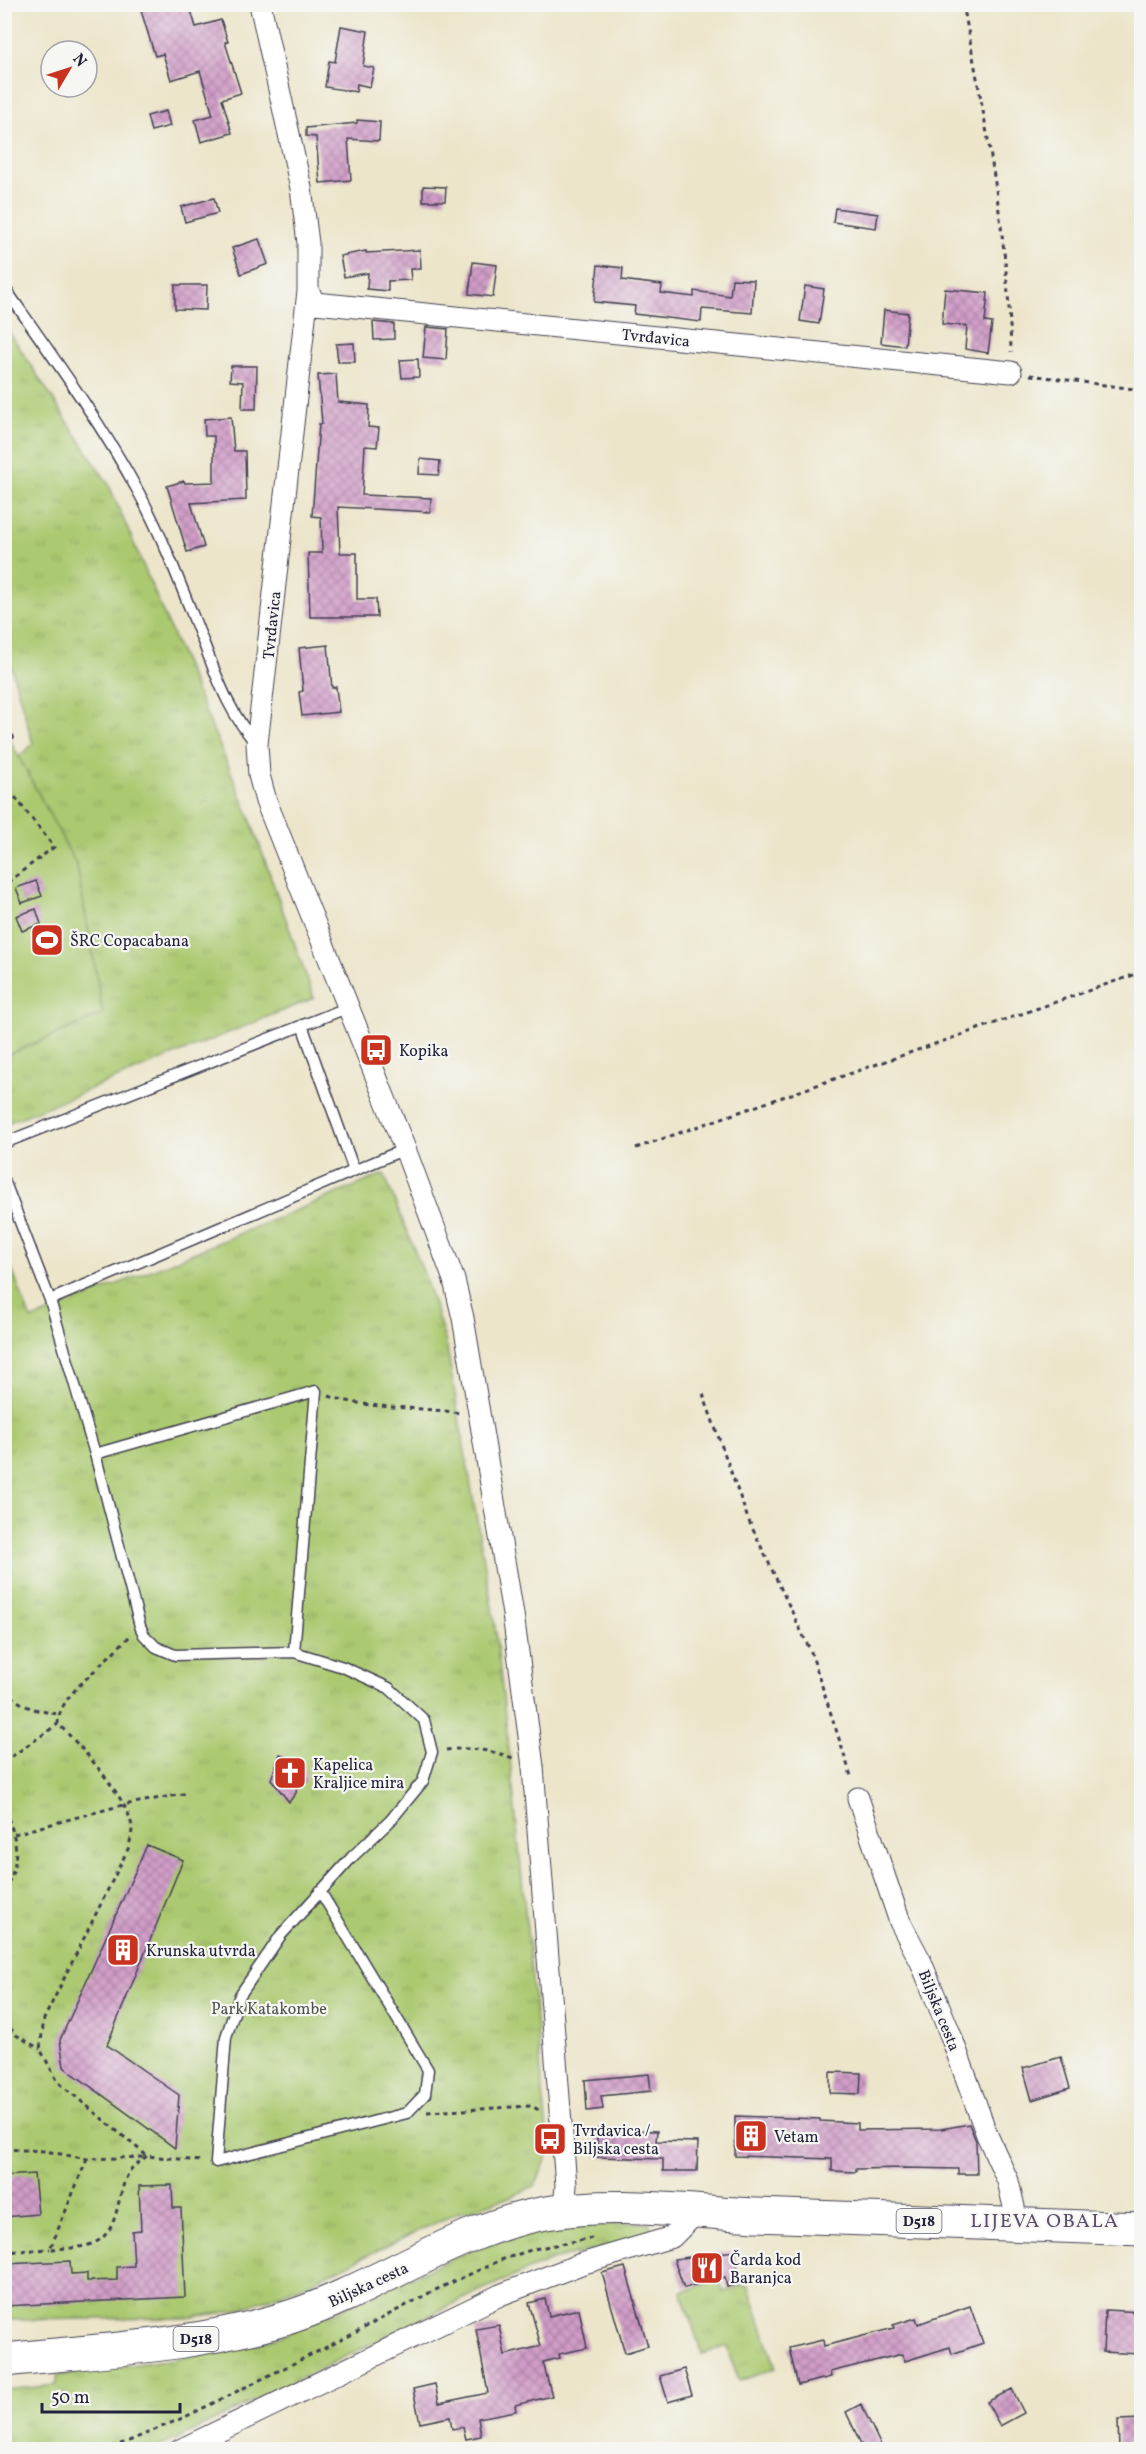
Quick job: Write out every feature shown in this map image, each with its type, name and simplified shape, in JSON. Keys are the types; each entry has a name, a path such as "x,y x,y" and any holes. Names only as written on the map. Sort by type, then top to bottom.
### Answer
{"main road":[{"name":"Biljska cesta","path":"19,2359 193,2339 263,2325 325,2304 479,2234 516,2221 564,2210 616,2207 1142,2229"}],"street":[{"name":"Tvrđavica","path":"260,4 301,188 308,243 308,291 257,744 259,775 266,801 405,1149 454,1280 480,1416 513,1614 533,1767 566,2185 564,2210"},
{"name":"Tvrđavica","path":"308,291 315,303 1011,372"},
{"name":"Biljska cesta","path":"858,1798 900,1922 921,1962 987,2135 1008,2181 1014,2207 1014,2224"},
{"path":"180,2450 500,2295 581,2264 672,2237 697,2212"}],"lane":[{"path":"4,287 67,376 140,494 227,701 243,729 257,744"},
{"path":"4,1143 349,1007"},
{"path":"302,1026 354,1170"},
{"path":"50,1300 405,1149"},
{"path":"4,1180 50,1300 144,1635 156,1647 175,1655 294,1652 343,1667 389,1688 424,1719 432,1752 423,1781 390,1821 352,1857 320,1891 281,1935 240,1995 226,2037 216,2162 407,2113 426,2094 428,2070 320,1891"},
{"path":"95,1454 316,1391 294,1652"}],"path":[{"path":"963,4 995,172 1010,299 1011,372 1142,390"},
{"path":"4,709 14,740"},
{"path":"4,783 54,847 4,885"},
{"path":"636,1148 1142,972"},
{"path":"316,1391 352,1404 427,1408 480,1416"},
{"path":"703,1394 748,1519 811,1652 858,1798"},
{"path":"100,1665 140,1626"},
{"path":"40,2049 44,2019 129,1847 132,1827 123,1805 109,1783 84,1750 58,1724 58,1714 78,1686 95,1670"},
{"path":"4,1690 19,1703 32,1710 58,1714"},
{"path":"4,1762 58,1724"},
{"path":"432,1752 460,1748 496,1752 533,1767"},
{"path":"14,1834 123,1805 188,1793"},
{"path":"4,1810 14,1834 14,1869 4,1889"},
{"path":"4,2021 16,2035 40,2049 58,2082 147,2156"},
{"path":"407,2113 531,2106 561,2123"},
{"path":"4,2149 45,2151 87,2159 147,2156 216,2162"},
{"path":"4,2252 78,2248 98,2242 111,2228 123,2186 132,2169 147,2156"},
{"path":"50,2249 87,2159"},
{"path":"103,2450 187,2416 350,2336 431,2292 501,2260 534,2249 601,2237"}],"green space":[{"path":"4,324 109,485 247,810 314,998 5,1124 6,769 33,744 5,645"},
{"name":"ŠRC Copacabana","path":"4,729 77,866 103,1014 5,1056"},
{"name":"Park Katakombe","path":"384,1174 424,1274 446,1343 494,1618 549,2152 536,2185 513,2196 450,2216 298,2288 234,2311 186,2318 5,2320 4,1261 8,1259 31,1320"},
{"path":"650,2224 650,2236 552,2260 488,2287 156,2449 5,2450 5,2390 57,2385 57,2376 234,2350 281,2336 478,2247 533,2232 578,2226"},
{"path":"719,2280 723,2292 748,2284 776,2368 739,2381 727,2346 702,2354 681,2292"}],"building":[{"path":"139,4 189,4 196,27 221,20 228,42 225,42 241,93 222,99 232,133 201,142 195,120 213,115 200,71 171,80 163,54 155,56"},
{"path":"341,26 368,31 363,66 374,68 370,87 357,84 356,92 325,87 329,61 335,62"},
{"path":"166,111 170,126 151,131 147,116"},
{"path":"357,120 380,122 379,141 348,139 351,180 320,183 316,137 306,136 306,128 357,123"},
{"path":"423,186 446,187 445,201 423,201"},
{"path":"214,198 218,213 185,222 181,207"},
{"path":"835,208 878,214 876,228 833,222"},
{"path":"259,239 268,264 241,274 232,248"},
{"path":"420,250 421,269 410,269 411,280 388,281 388,291 367,289 368,273 344,277 340,256 366,251 366,253"},
{"path":"473,262 497,265 493,297 469,294"},
{"path":"598,265 623,268 622,280 662,285 661,293 694,297 694,291 730,296 732,279 754,280 752,313 702,309 701,322 634,314 635,306 594,302"},
{"path":"175,285 207,285 206,310 175,309"},
{"path":"805,286 824,289 819,324 800,321"},
{"path":"945,289 988,293 985,322 992,323 988,353 965,349 967,326 942,324"},
{"path":"884,310 908,313 905,346 881,343"},
{"path":"373,322 394,324 394,339 374,340"},
{"path":"426,327 448,329 446,360 423,358"},
{"path":"354,343 355,362 338,362 336,344"},
{"path":"418,359 419,377 402,378 400,360"},
{"path":"231,366 257,366 256,409 242,409 243,382 230,381"},
{"path":"336,374 338,402 369,405 368,427 379,428 377,447 365,446 362,495 431,498 430,512 338,507 340,553 357,553 357,599 376,599 377,617 310,617 308,553 322,553 321,517 312,516 319,424 322,424 318,375"},
{"path":"231,417 234,451 245,451 246,500 191,503 204,547 187,552 167,486 184,481 185,483 214,482 214,436 205,436 204,419"},
{"path":"420,459 440,461 439,475 419,474"},
{"path":"328,645 332,688 336,687 339,712 302,716 299,692 303,691 299,648"},
{"path":"36,881 42,896 22,903 16,888"},
{"path":"36,909 41,924 22,931 16,916"},
{"name":"Kapelica Kraljice mira","path":"280,1754 290,1759 295,1767 305,1768 307,1781 297,1784 296,1793 289,1802 271,1779"},
{"name":"Krunska utvrda","path":"147,1845 183,1860 107,2045 179,2095 175,2148 64,2067 60,2040"},
{"path":"1061,2057 1070,2088 1032,2100 1023,2068"},
{"path":"830,2072 861,2073 860,2094 830,2093"},
{"path":"649,2074 651,2091 601,2096 603,2109 587,2111 585,2080"},
{"path":"735,2116 820,2119 820,2121 858,2123 858,2130 941,2129 969,2124 976,2141 977,2174 958,2174 958,2169 904,2168 856,2169 856,2172 832,2171 832,2159 735,2156"},
{"path":"597,2129 657,2131 656,2141 698,2142 697,2171 663,2171 663,2159 597,2157"},
{"path":"34,2174 38,2214 4,2217 4,2176"},
{"path":"172,2185 173,2208 181,2208 185,2297 4,2306 4,2264 70,2261 71,2274 87,2273 87,2281 117,2280 117,2267 134,2266 132,2231 141,2230 139,2186"},
{"name":"Čarda kod Baranjca","path":"734,2251 741,2284 727,2287 725,2277 684,2288 674,2259"},
{"path":"625,2267 648,2346 625,2353 602,2273"},
{"path":"545,2299 549,2316 579,2309 587,2348 559,2354 560,2358 543,2362 552,2396 515,2405 516,2411 478,2418 481,2436 466,2439 463,2427 452,2429 450,2417 420,2423 413,2389 435,2384 439,2403 488,2393 476,2329 499,2325 505,2355 541,2346 529,2303"},
{"path":"970,2306 983,2343 952,2354 950,2347 905,2361 902,2354 830,2372 831,2377 798,2385 789,2348 823,2340 824,2346 894,2328 893,2325 916,2318 918,2324"},
{"path":"1105,2310 1142,2312 1140,2354 1103,2352"},
{"path":"684,2369 692,2395 668,2402 660,2376"},
{"path":"1012,2389 1024,2413 1000,2426 987,2402"},
{"path":"861,2404 883,2450 864,2450 846,2412"},
{"path":"1142,2419 1142,2450 1119,2450 1118,2420"}],"place":[{"name":"ŠRC Copacabana","path":"47,940"},
{"name":"Kopika","path":"376,1050"},
{"name":"Kapelica Kraljice mira","path":"290,1773"},
{"name":"Krunska utvrda","path":"123,1950"},
{"name":"Vetam","path":"751,2136"},
{"name":"Tvrđavica / Biljska cesta","path":"550,2139"},
{"name":"Čarda kod Baranjca","path":"707,2268"}],"district":[{"name":"LIJEVA OBALA","path":"1045,2220"}]}
